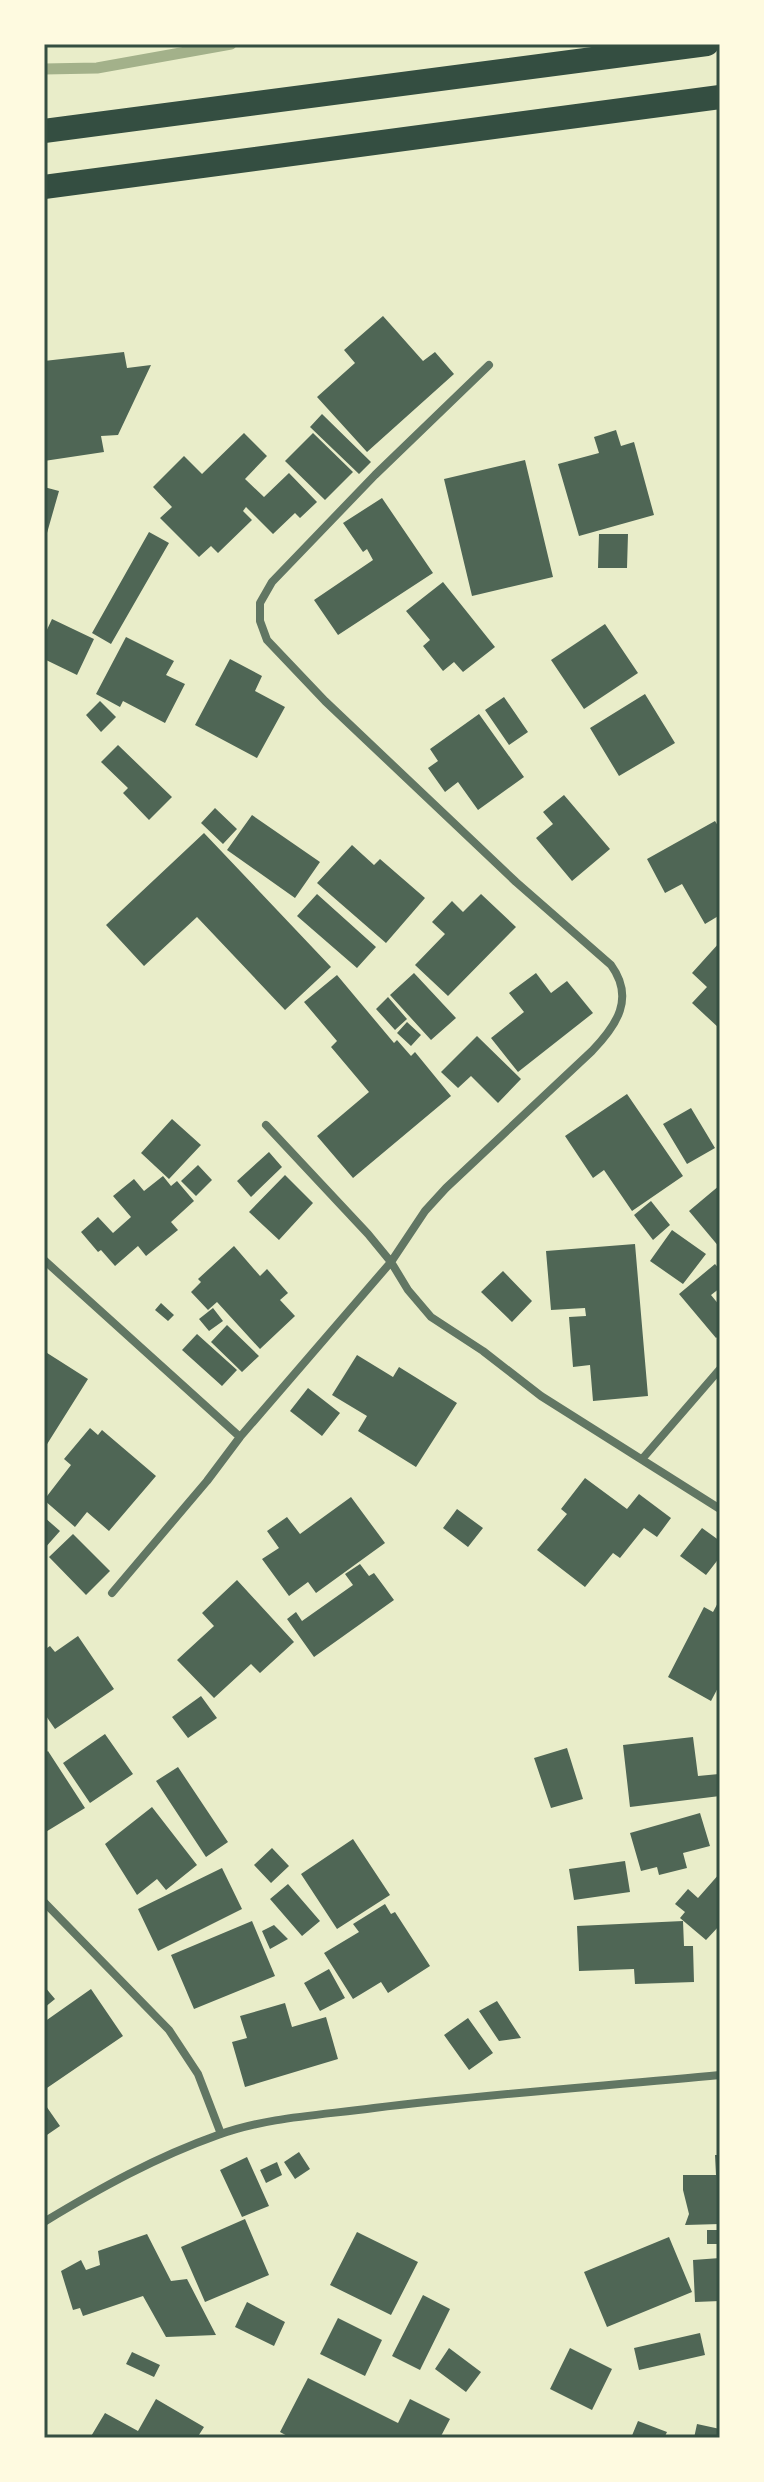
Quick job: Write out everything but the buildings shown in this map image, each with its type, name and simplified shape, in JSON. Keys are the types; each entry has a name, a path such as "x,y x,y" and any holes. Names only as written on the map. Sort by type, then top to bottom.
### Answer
{"highway":[{"path":"44,131 707,44"},
{"path":"44,187 720,97"}],"street":[{"path":"112,1593 240,1437 391,1262 408,1235 446,1188 610,1033 620,1013 623,992 620,978 611,965 493,861 325,701 267,640 260,621 260,603 272,582 375,475 489,365"},
{"path":"266,1125 391,1262 408,1290 431,1317 483,1351 541,1396 720,1509"},
{"path":"44,1260 240,1437"},
{"path":"643,1458 720,1369"},
{"path":"44,1902 169,2030 198,2074 221,2134"},
{"path":"44,2222 126,2173 221,2134 288,2119 415,2103 720,2075"}],"waterway":[{"path":"44,69 97,68 231,44"}]}
